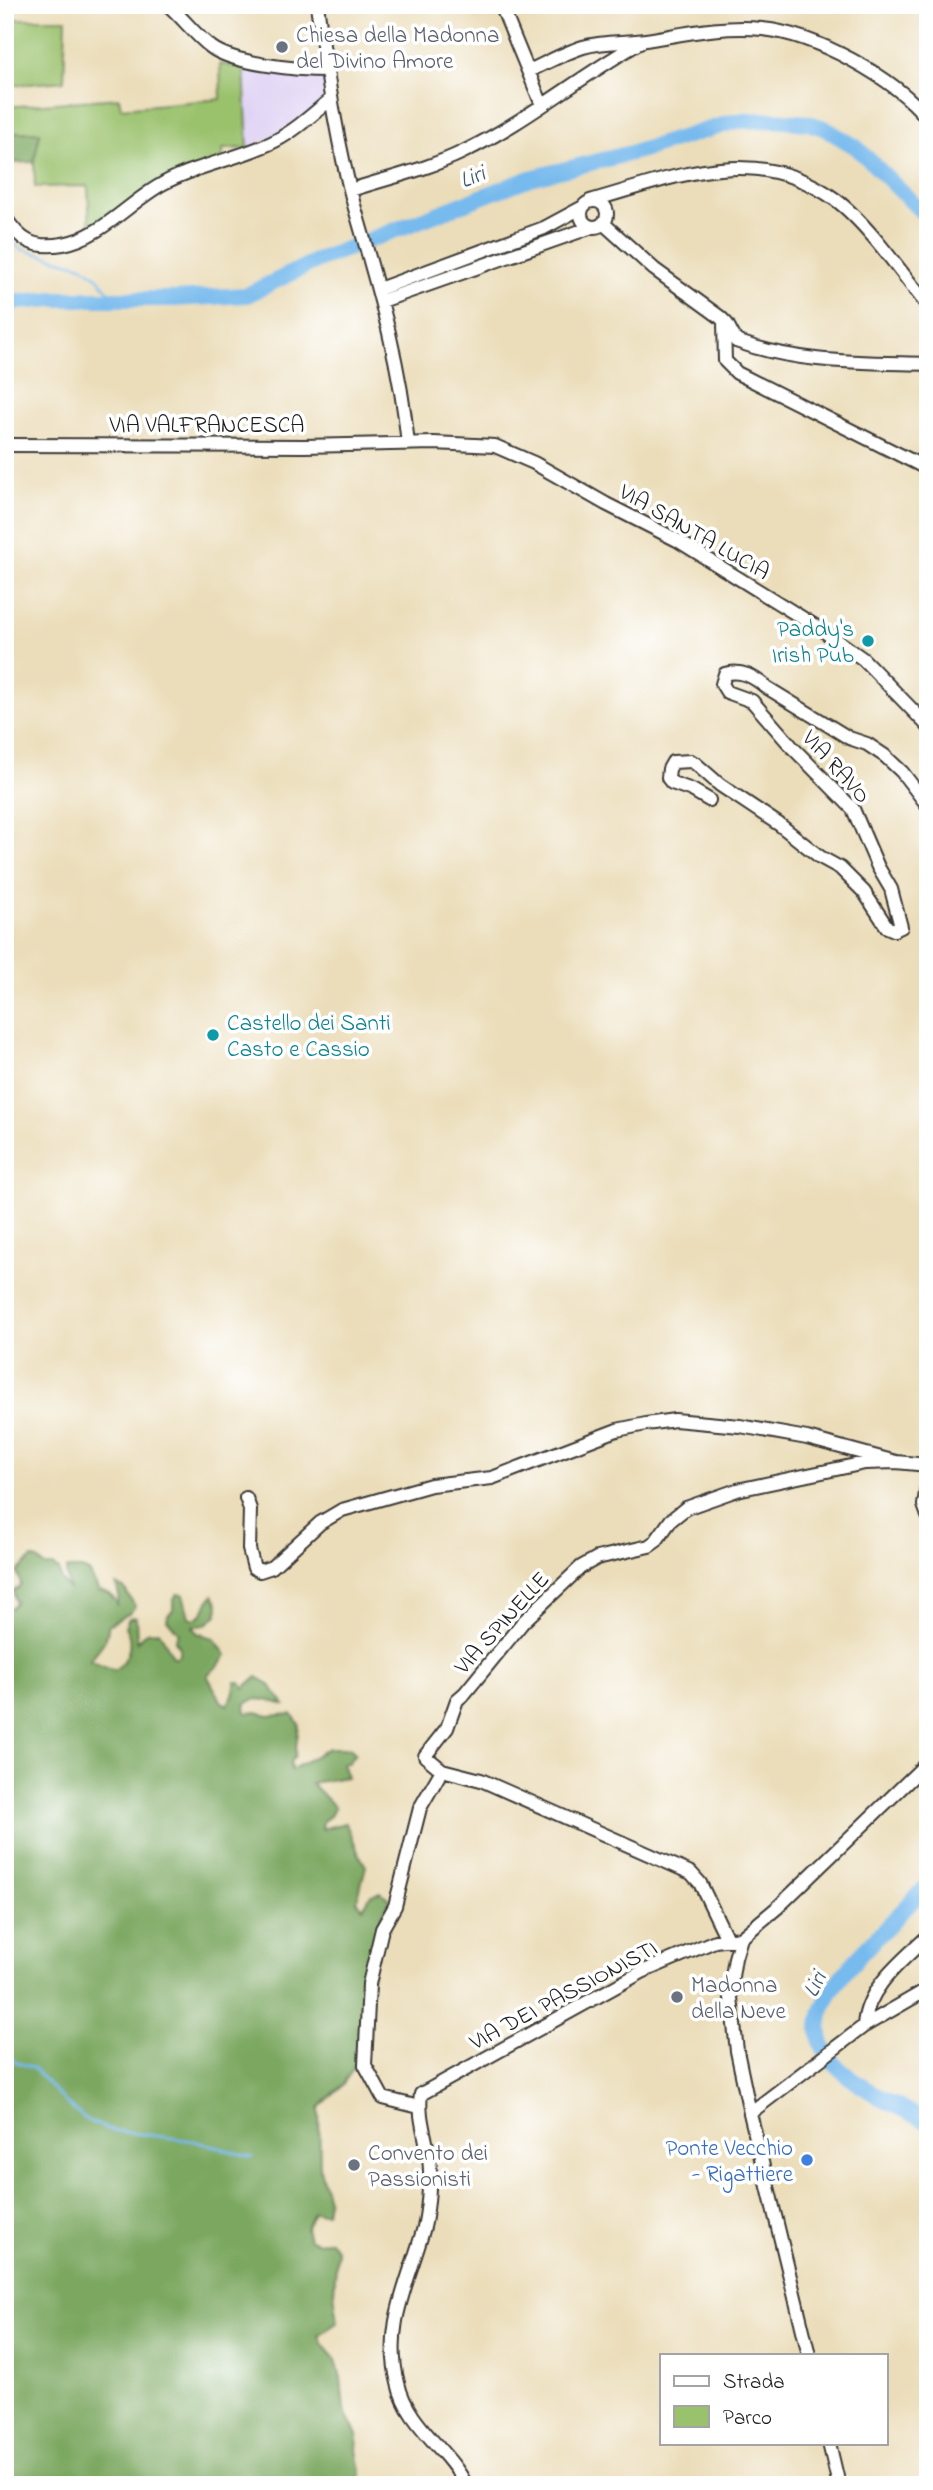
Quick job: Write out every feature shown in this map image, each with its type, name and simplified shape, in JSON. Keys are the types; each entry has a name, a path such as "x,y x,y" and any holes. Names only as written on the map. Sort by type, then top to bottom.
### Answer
{"street":[{"path":"168,5 206,43 224,55 296,70 327,70"},
{"path":"317,5 331,99 354,203 373,266 403,394 408,444"},
{"path":"501,5 542,105"},
{"path":"529,71 583,47 645,40 688,31 762,29 805,38 860,66 894,88 928,119"},
{"path":"351,190 462,153 645,40"},
{"path":"5,217 15,232 28,242 46,245 73,242 92,233 162,184 274,141 296,128 331,99"},
{"path":"380,295 544,228 587,204 709,168 732,167 764,169 789,175 837,201 868,233 928,306"},
{"path":"380,295 597,225 607,216 605,207 599,202 587,204"},
{"path":"587,204 582,219 597,225 724,321 736,341 783,355 814,360 928,364"},
{"path":"724,321 725,361 737,373 928,469"},
{"name":"VIA SANTA LUCIA","path":"408,444 479,443 495,446 534,463 677,540 825,632 863,659 928,726"},
{"name":"VIA VALFRANCESCA","path":"5,444 408,444"},
{"name":"VIA RAVO","path":"709,800 672,783 668,778 673,762 691,761 700,766 720,785 780,825 820,857 840,868 863,892 887,927 894,930 901,927 891,889 878,867 853,809 793,748 752,701 727,692 722,684 725,674 729,672 743,673 755,678 849,738 867,744 902,772 928,806"},
{"path":"246,1498 250,1509 248,1549 254,1568 260,1571 272,1567 320,1523 342,1510 430,1485 492,1478 618,1430 646,1424 675,1420 740,1426 807,1438 896,1462"},
{"name":"VIA SPINELLE","path":"442,1770 425,1756 447,1728 457,1700 523,1622 581,1567 597,1558 649,1546 686,1508 718,1495 865,1463 928,1465"},
{"path":"928,1480 924,1505 928,1516"},
{"path":"809,2354 737,2051 730,1989 735,1958 741,1938 778,1907 928,1762"},
{"path":"466,2485 415,2421 398,2385 392,2346 399,2300 424,2225 430,2170 419,2107 383,2098 365,2065 369,1984 382,1929 395,1906 420,1808 442,1770 481,1780 691,1873 700,1883 727,1939"},
{"path":"861,2029 872,1996 902,1960 928,1936"},
{"name":"VIA DEI PASSIONISTI","path":"419,2107 421,2094 642,1972 715,1941 741,1938"},
{"path":"750,2113 861,2029 928,1989"},
{"path":"829,2444 839,2485"}],"shaded area":[{"path":"245,66 300,75 325,71 329,98 294,126 248,148"}],"green space":[{"path":"5,19 66,19 64,81 5,86"},
{"path":"220,64 244,68 248,148 223,149 223,157 90,231 88,186 35,187 34,162 40,132 5,133 5,107 119,98 121,108 221,99"},
{"path":"40,132 34,162 5,163 5,133"},
{"path":"32,1558 44,1566 59,1570 61,1580 69,1589 67,1569 89,1572 99,1591 110,1595 117,1604 119,1595 116,1585 124,1588 135,1606 130,1613 108,1625 105,1639 90,1660 114,1670 123,1662 128,1651 129,1639 125,1627 129,1618 136,1617 137,1642 146,1632 159,1631 174,1658 180,1655 180,1647 175,1641 179,1633 167,1620 177,1594 183,1594 189,1617 195,1619 203,1613 213,1595 218,1603 217,1615 205,1625 193,1626 197,1633 214,1638 226,1655 207,1675 221,1701 227,1705 236,1682 241,1682 244,1688 257,1677 269,1684 285,1705 254,1700 245,1705 246,1713 257,1712 268,1716 292,1714 299,1724 295,1756 290,1762 291,1770 329,1748 350,1748 355,1753 348,1763 342,1763 347,1777 311,1783 335,1807 323,1821 322,1829 345,1823 366,1866 357,1901 363,1908 371,1895 381,1892 390,1900 380,1921 361,2049 353,2069 342,2085 319,2108 320,2168 328,2200 326,2213 313,2212 306,2227 309,2240 319,2243 330,2240 337,2250 334,2293 338,2322 319,2335 323,2345 336,2360 344,2410 358,2437 360,2485 5,2485 5,1605 11,1608 16,1603 13,1591 21,1584 17,1572"}],"waterway":[{"name":"Liri","path":"5,303 54,299 173,299 247,295 318,260 530,178 639,151 736,121 773,120 808,123 824,128 856,147 928,218"},
{"path":"5,240 24,250 82,266 97,277 115,299"},
{"name":"Liri","path":"928,1885 839,1980 822,2012 819,2029 822,2046 842,2071 877,2096 928,2122"},
{"path":"5,2057 34,2069 68,2105 88,2121 111,2130 194,2141 252,2157"}],"place":[{"name":"Chiesa della Madonna del Divino Amore","path":"282,47"},
{"name":"Paddy's Irish Pub","path":"868,641"},
{"name":"Castello dei Santi Casto e Cassio","path":"213,1035"},
{"name":"Madonna della Neve","path":"677,1997"},
{"name":"Ponte Vecchio - Rigattiere","path":"807,2160"},
{"name":"Convento dei Passionisti","path":"354,2165"}]}
